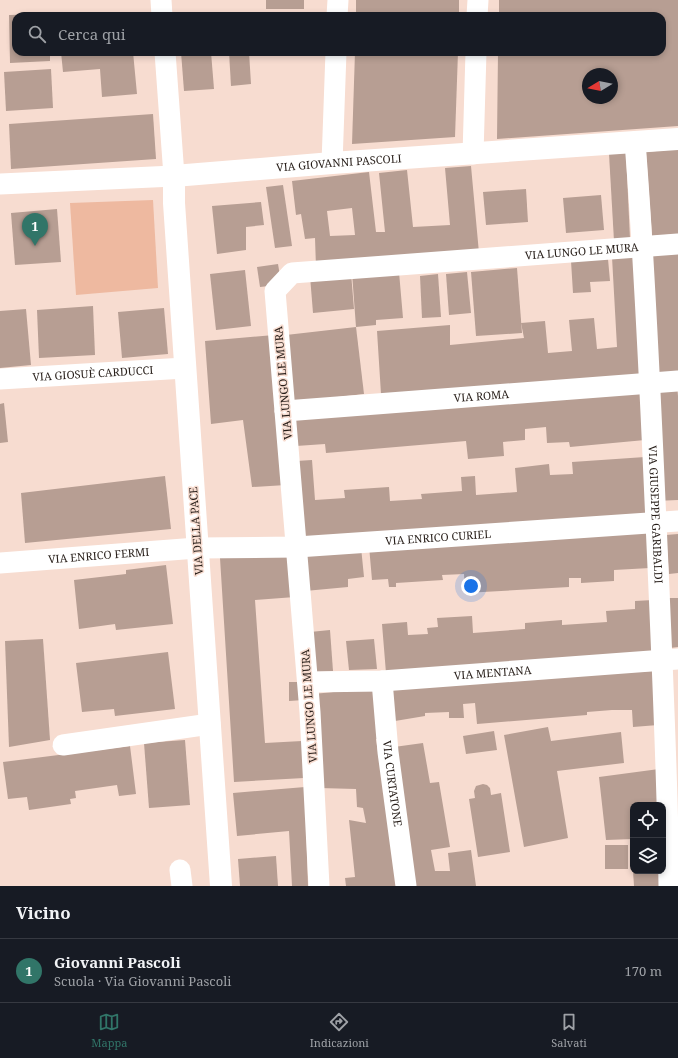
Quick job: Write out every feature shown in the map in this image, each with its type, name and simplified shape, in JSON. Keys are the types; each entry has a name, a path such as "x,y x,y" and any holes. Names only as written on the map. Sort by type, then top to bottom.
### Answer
{"main road":[{"name":"VIA GIOVANNI PASCOLI","path":"174,176 678,139"},
{"name":"VIA DELLA PACE","path":"174,176 174,203 221,886"}],"street":[{"path":"161,0 162,12"},
{"path":"337,12 338,0"},
{"path":"477,12 478,0"},
{"path":"165,56 174,176"},
{"path":"332,164 336,56"},
{"path":"473,154 476,56"},
{"name":"VIA GIUSEPPE GARIBALDI","path":"635,142 642,247 656,523 670,659 673,794 669,886"},
{"name":"VIA GIOVANNI PASCOLI","path":"0,184 174,176"},
{"name":"VIA LUNGO LE MURA","path":"319,886 308,682 276,291 292,273 678,244"},
{"name":"VIA GIOSUÈ CARDUCCI","path":"0,379 185,368"},
{"name":"VIA ROMA","path":"285,411 678,381"},
{"name":"VIA ENRICO CURIEL","path":"197,548 297,547 678,521"},
{"name":"VIA ENRICO FERMI","path":"0,563 197,548"},
{"name":"VIA MENTANA","path":"308,682 382,681 670,659"},
{"name":"VIA CURTATONE","path":"382,681 388,752 406,886"},
{"path":"63,745 210,724"}],"shaded area":[{"path":"153,200 158,288 76,295 70,203"}],"building":[{"path":"266,0 304,0 304,9 266,9"},
{"path":"356,0 459,0 459,12 356,12"},
{"path":"499,0 678,0 678,126 497,139 498,56 666,56 666,12 499,12"},
{"path":"9,15 12,15 12,56 50,56 50,61 10,63"},
{"path":"61,56 133,56 137,94 102,97 100,69 63,72"},
{"path":"181,56 211,56 214,89 184,91"},
{"path":"229,56 249,56 251,84 231,86"},
{"path":"355,56 458,56 455,137 352,144"},
{"path":"51,69 53,108 6,111 4,72"},
{"path":"153,114 156,159 11,169 9,124"},
{"path":"678,149 678,234 652,236 646,152"},
{"path":"626,153 630,239 614,241 609,154"},
{"path":"471,166 479,253 316,267 315,238 305,239 301,214 296,215 292,181 369,172 376,232 385,232 379,173 407,170 413,227 450,225 445,168","holes":["352,208 355,235 330,236 327,211"]},
{"path":"283,185 292,246 275,248 266,187"},
{"path":"526,189 528,222 486,225 483,192"},
{"path":"601,195 604,230 566,233 563,198"},
{"path":"261,202 264,225 246,227 246,250 217,254 212,206"},
{"path":"57,209 61,262 15,265 11,213"},
{"path":"678,252 678,375 676,375 678,396 678,500 655,501 648,255"},
{"path":"637,255 644,374 381,394 377,331 450,325 450,345 524,338 521,323 545,321 548,353 572,351 569,320 594,318 597,349 617,347 612,257"},
{"path":"608,259 610,281 590,282 591,292 573,293 571,261"},
{"path":"278,264 280,276 269,286 260,287 257,267"},
{"path":"517,268 522,333 476,336 471,272"},
{"path":"245,270 251,326 216,330 210,274"},
{"path":"399,272 403,318 376,320 376,325 356,327 352,273"},
{"path":"467,272 471,313 449,315 446,274"},
{"path":"351,273 354,309 313,313 310,276"},
{"path":"438,274 441,317 422,318 420,276"},
{"path":"93,306 95,355 39,358 37,310"},
{"path":"164,308 168,354 122,358 118,312"},
{"path":"26,309 31,365 0,368 0,311"},
{"path":"356,327 364,394 293,402 286,335"},
{"path":"274,335 286,485 252,487 243,420 211,424 205,341"},
{"path":"641,389 645,440 570,447 569,442 547,443 546,427 525,429 525,440 503,442 504,456 468,459 466,441 326,453 325,444 296,446 294,418"},
{"path":"4,403 8,442 0,443 0,404"},
{"path":"645,457 649,518 302,542 296,461 312,460 315,500 345,498 344,490 389,487 390,501 422,499 421,494 462,491 461,477 475,476 476,495 517,492 515,468 549,464 550,475 573,474 572,462"},
{"path":"165,476 171,529 25,543 21,493"},
{"path":"648,528 650,568 614,570 614,581 581,583 581,578 569,578 569,587 465,593 464,574 442,575 443,580 396,583 396,587 389,587 388,579 372,580 369,546"},
{"path":"678,534 678,573 669,574 666,535"},
{"path":"361,547 364,577 348,579 348,587 305,591 301,552"},
{"path":"292,553 295,597 255,600 265,743 302,741 304,778 234,782 220,558"},
{"path":"166,565 173,624 116,630 115,624 79,629 74,580 126,574 126,570"},
{"path":"667,598 678,598 678,647 670,648"},
{"path":"653,600 656,654 386,673 382,624 407,622 408,635 428,634 427,628 438,627 437,618 472,616 473,633 525,629 525,623 562,620 562,625 607,622 606,611 635,609 635,601"},
{"path":"330,630 333,671 314,672 310,632"},
{"path":"43,639 50,740 9,747 5,641"},
{"path":"374,639 377,669 349,670 346,641"},
{"path":"168,652 175,709 115,716 114,709 82,712 76,663"},
{"path":"653,671 658,725 633,727 632,710 587,712 587,715 477,724 475,703 463,704 464,718 449,718 449,712 425,713 425,716 389,722 387,684"},
{"path":"289,682 303,682 304,700 289,701"},
{"path":"375,688 379,739 376,739 398,886 346,886 345,878 355,877 349,820 366,823 363,808 357,807 356,789 319,788 313,694"},
{"path":"548,727 551,741 621,732 624,763 557,771 568,838 524,847 504,735"},
{"path":"494,731 497,750 466,754 463,736"},
{"path":"185,740 190,805 149,808 144,743"},
{"path":"423,743 430,783 439,782 450,847 431,850 435,871 450,871 448,853 471,850 476,886 414,886 394,747"},
{"path":"130,746 136,794 119,796 117,785 75,791 76,798 70,799 71,804 29,810 27,797 8,799 3,762"},
{"path":"659,769 660,802 630,802 630,839 606,840 599,777"},
{"path":"483,784 490,788 491,795 501,793 510,852 478,857 469,799 475,798 474,791 476,786"},
{"path":"305,787 308,886 292,886 289,831 237,836 233,793"},
{"path":"605,845 628,845 628,869 605,869"},
{"path":"276,856 278,886 240,886 238,859"},
{"path":"633,874 663,874 664,886 634,886"}],"place":[{"name":"Giovanni Pascoli","path":"35,246"}]}
